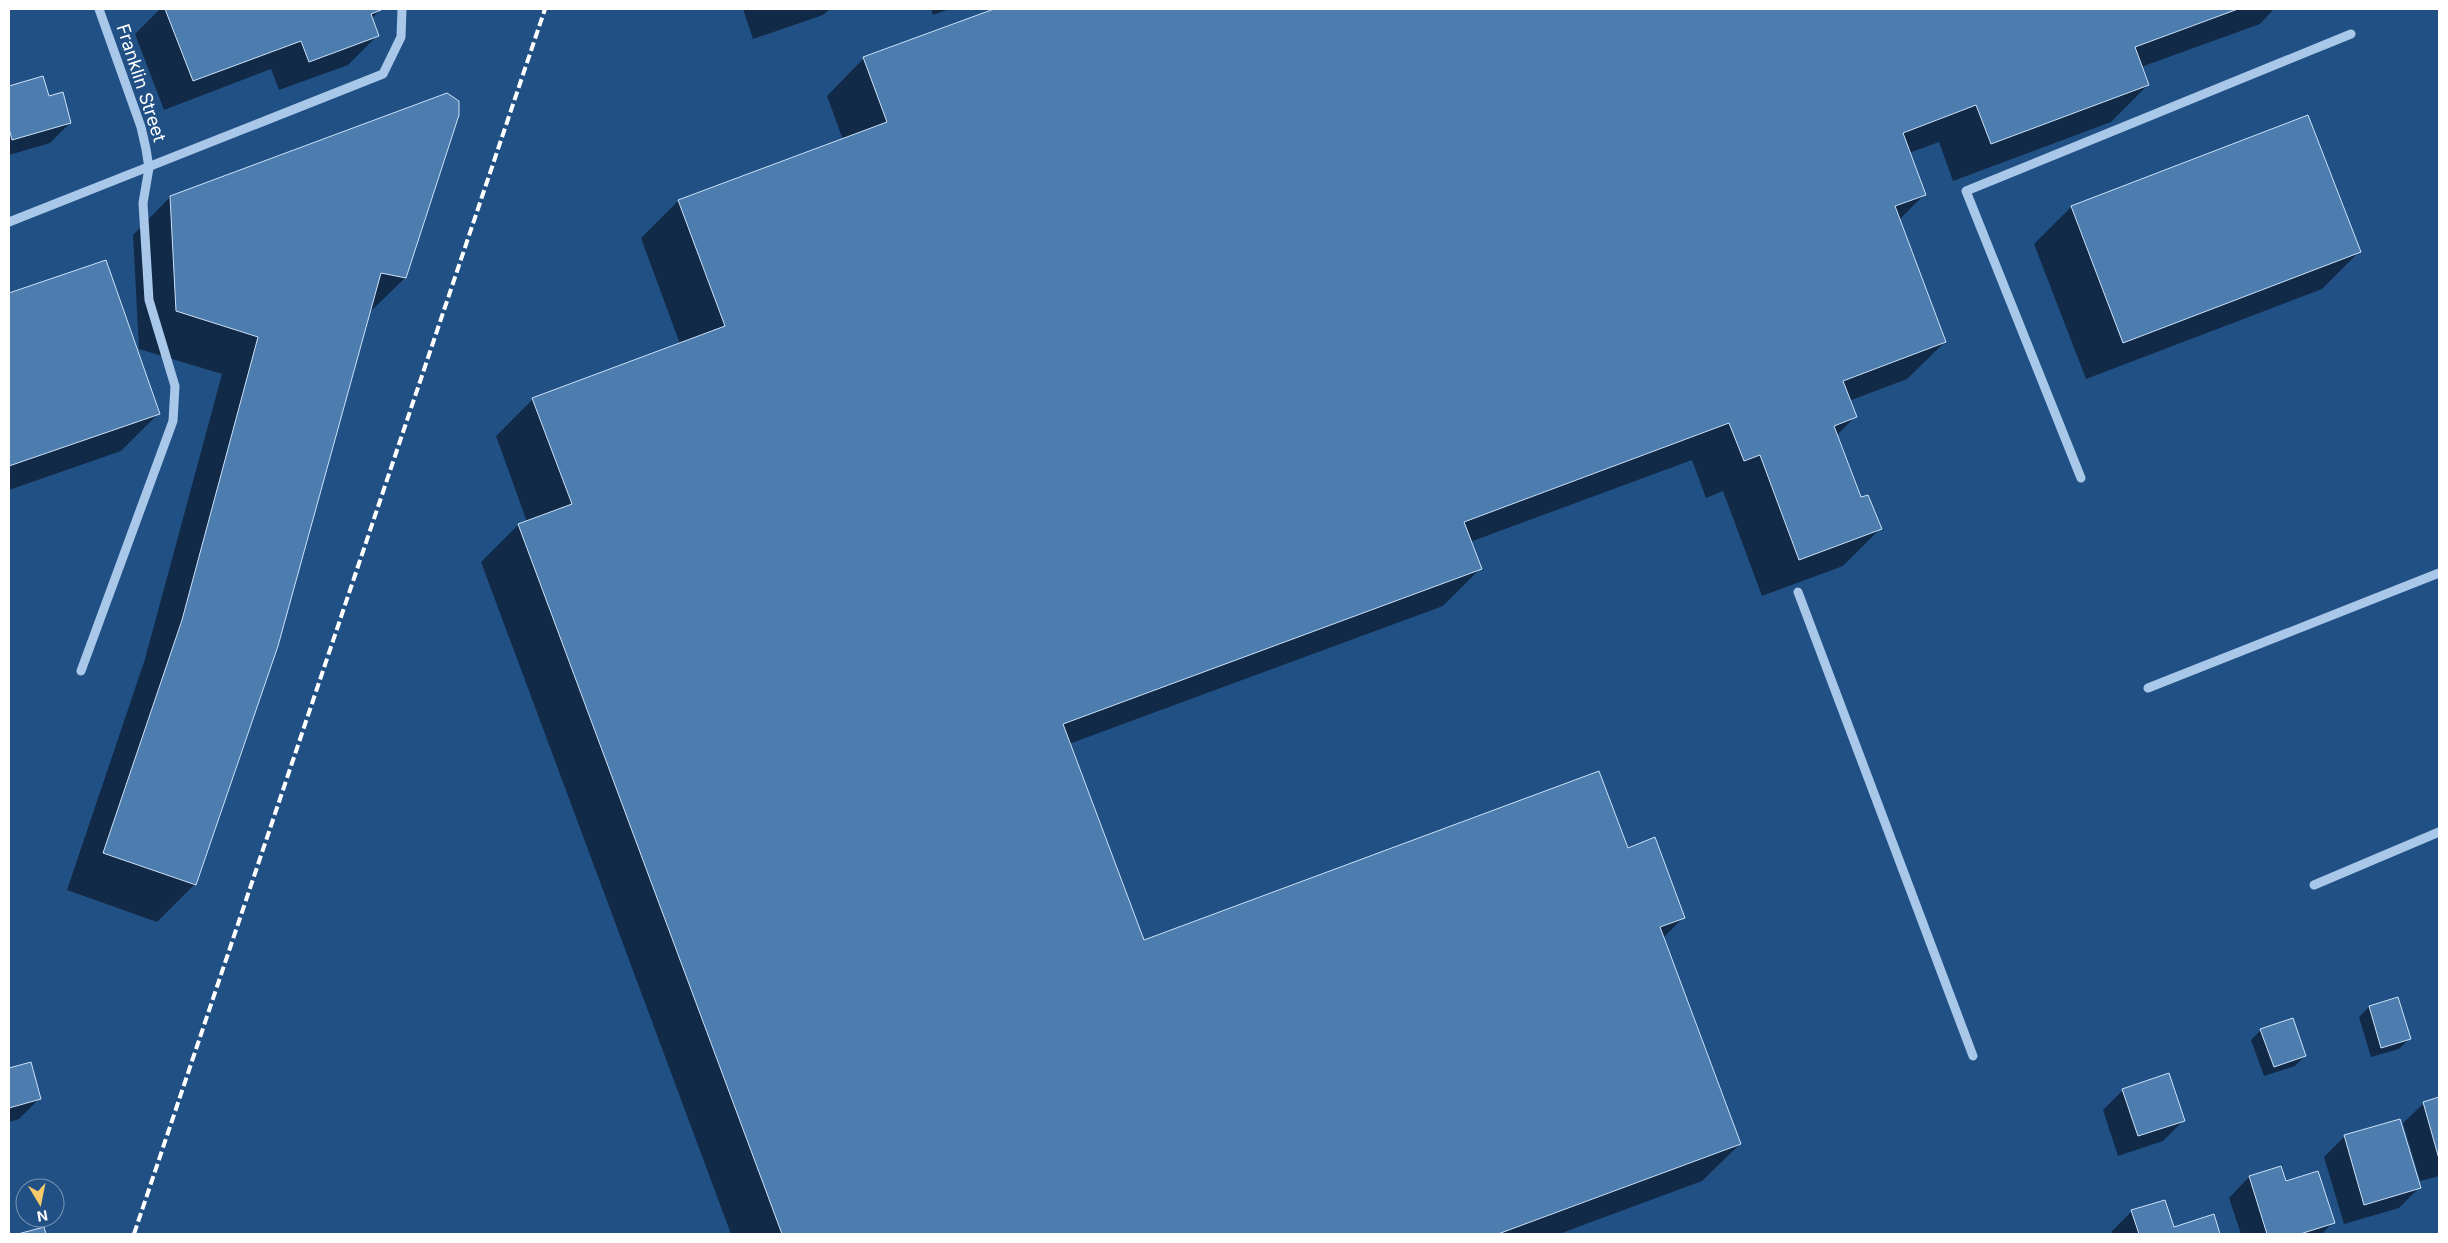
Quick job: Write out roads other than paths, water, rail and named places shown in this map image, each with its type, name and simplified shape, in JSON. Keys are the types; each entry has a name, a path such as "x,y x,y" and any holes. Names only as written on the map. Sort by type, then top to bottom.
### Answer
{"street":[{"name":"Franklin Street","path":"99,9 141,127 149,168"},
{"path":"9,222 383,74 401,37 402,9"},
{"path":"2081,478 1966,192 2351,34"},
{"path":"81,671 173,421 175,386 149,300 145,262 142,203 149,168"},
{"path":"2148,688 2439,573"},
{"path":"1798,592 1973,1056"},
{"path":"2314,884 2439,832"}],"railway":[{"path":"134,1234 545,9"}]}
